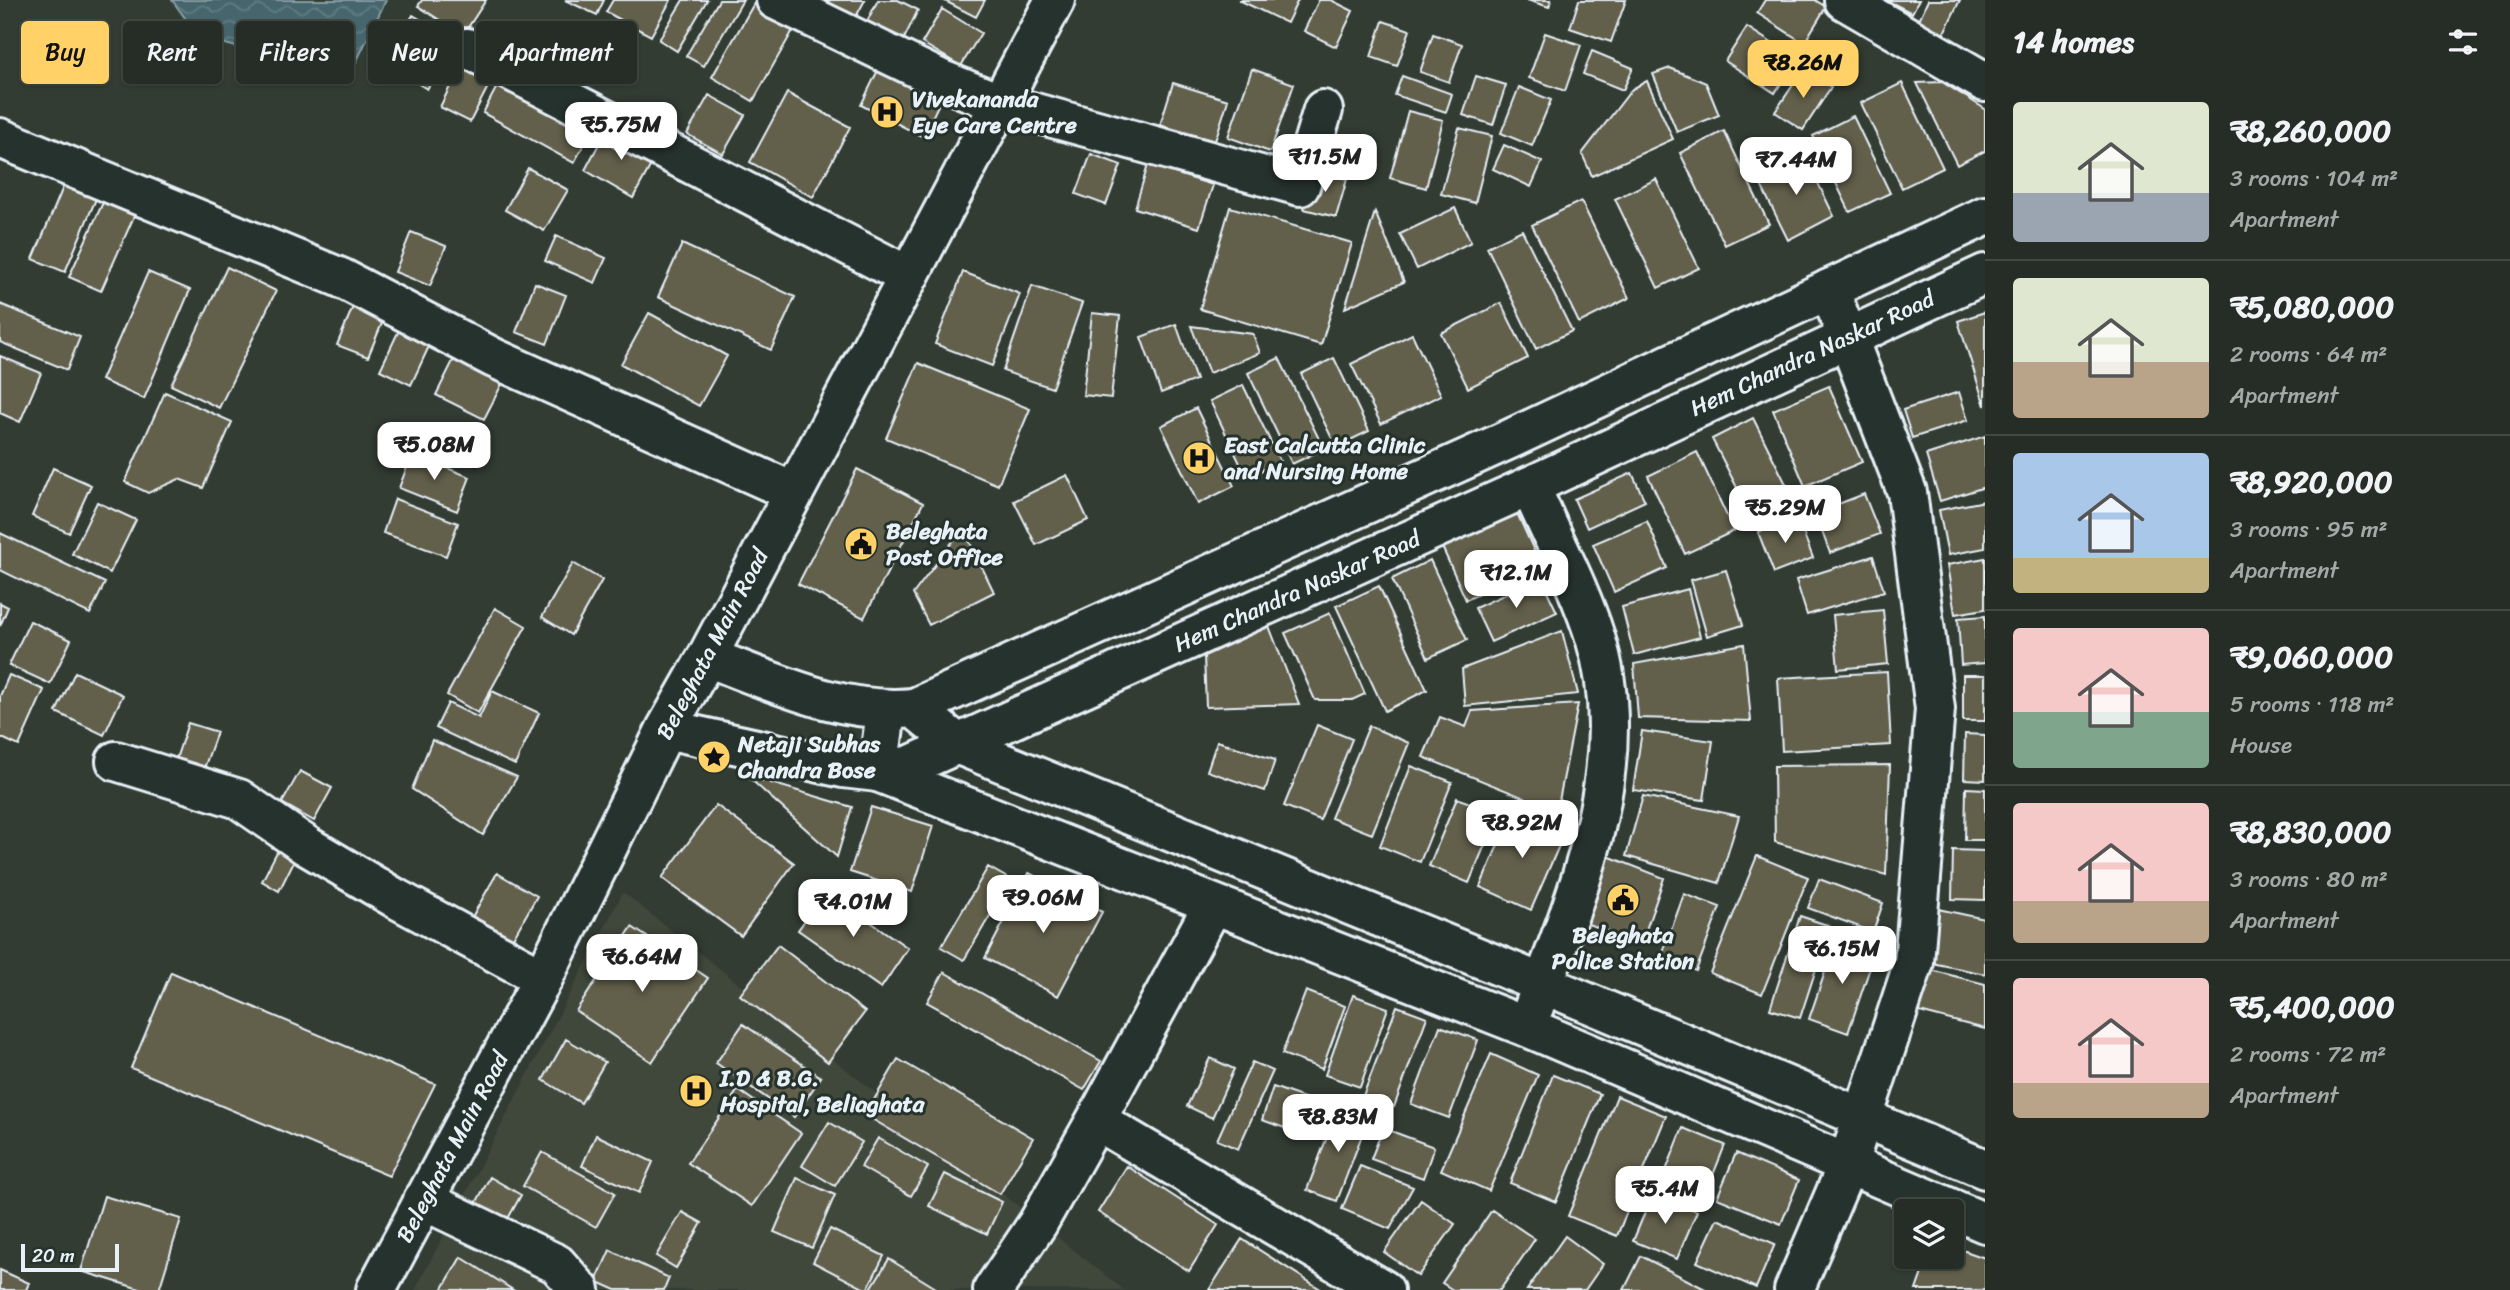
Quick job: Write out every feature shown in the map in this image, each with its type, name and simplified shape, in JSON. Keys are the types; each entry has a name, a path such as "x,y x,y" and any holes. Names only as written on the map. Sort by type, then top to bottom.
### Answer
{"street":[{"path":"776,0 933,75 999,103 1300,186 1323,110"},
{"name":"Beleghata Main Road","path":"376,1290 543,978 666,729 707,657 1055,0"},
{"path":"1844,0 1985,82"},
{"path":"467,48 908,276"},
{"path":"4,151 341,278 494,358 793,492"},
{"path":"707,657 822,699 857,708 900,709 1497,444 1985,216"},
{"name":"Hem Chandra Naskar Road","path":"666,729 843,768 878,772 911,765 1530,485 1985,274"},
{"path":"1794,1290 1847,1166 1914,962 1935,709 1907,492 1849,335 1829,289"},
{"path":"1527,1027 1589,848 1603,788 1608,732 1604,682 1595,637 1530,485"},
{"path":"900,709 959,745 1543,984 1985,1170"},
{"path":"900,709 878,772 1527,1027 1985,1223"},
{"path":"116,761 239,799 307,846 395,898 543,978"},
{"path":"993,1290 1038,1223 1213,905"},
{"path":"1096,1120 1384,1290"},
{"path":"423,1200 557,1264 580,1290"}],"shaded area":[{"name":"I.D & B.G. Hospital, Beliaghata","path":"623,892 1124,1290 415,1290"}],"water":[{"path":"172,0 386,0 376,21 368,21 368,37 354,67 354,21 236,21 236,47 222,43 222,21 187,21"}],"building":[{"path":"422,0 486,0 463,35 462,21 441,21 418,6"},
{"path":"565,0 604,0 597,15"},
{"path":"613,0 671,0 651,36 637,29 637,21 623,21 606,12"},
{"path":"683,0 707,0 677,51 659,40"},
{"path":"719,0 743,0 704,66 686,56"},
{"path":"756,0 768,0 800,18 753,101 712,77"},
{"path":"822,0 865,0 852,24 819,5"},
{"path":"878,0 898,0 918,10 901,45 864,27"},
{"path":"943,0 985,0 976,17"},
{"path":"1239,0 1298,0 1287,23"},
{"path":"1319,0 1331,0 1353,11 1336,47 1304,31"},
{"path":"1527,0 1551,0 1549,7"},
{"path":"1579,0 1626,0 1611,42 1570,28"},
{"path":"1765,0 1815,0 1826,7 1804,43 1757,13"},
{"path":"1886,0 1919,0 1912,13"},
{"path":"1928,0 1960,0 1938,45 1913,33"},
{"path":"942,9 981,33 961,66 922,43"},
{"path":"413,15 423,21 410,21"},
{"path":"1383,21 1410,30 1397,66 1371,57"},
{"path":"1747,27 1796,59 1775,93 1725,61"},
{"path":"1545,33 1581,45 1565,91 1529,78"},
{"path":"1433,34 1462,44 1449,82 1420,72"},
{"path":"1592,51 1633,68 1623,90 1583,74"},
{"path":"462,64 476,71 476,84 489,84 470,122 440,107 451,84 462,84"},
{"path":"879,68 941,99 923,137 861,105"},
{"path":"1670,68 1706,83 1719,115 1677,132 1653,74"},
{"path":"1252,69 1294,84 1270,152 1228,137"},
{"path":"1803,70 1831,87 1803,130 1775,112"},
{"path":"1402,76 1452,94 1446,112 1395,95"},
{"path":"1476,76 1506,85 1493,125 1463,115"},
{"path":"1647,81 1673,139 1592,176 1582,154 1632,89"},
{"path":"1942,82 1985,109 1985,151 1957,165 1917,83"},
{"path":"1173,83 1228,100 1215,141 1160,125"},
{"path":"1902,83 1943,168 1902,188 1861,103"},
{"path":"498,84 514,84 593,128 574,163 483,113"},
{"path":"1519,87 1551,100 1532,146 1501,133"},
{"path":"787,93 850,127 813,197 750,162"},
{"path":"709,95 745,115 723,154 687,134"},
{"path":"1408,111 1443,120 1426,188 1390,178"},
{"path":"1853,116 1890,193 1850,212 1813,136"},
{"path":"608,127 657,154 633,198 585,170"},
{"path":"1459,128 1492,136 1475,203 1441,194"},
{"path":"1724,131 1769,224 1725,245 1680,153"},
{"path":"1504,145 1542,162 1531,187 1493,169"},
{"path":"1091,154 1121,165 1106,205 1076,194"},
{"path":"1804,154 1834,216 1788,240 1757,177"},
{"path":"1148,165 1213,185 1199,228 1135,208"},
{"path":"528,168 568,190 544,231 505,210"},
{"path":"1314,170 1347,179 1336,217 1304,209"},
{"path":"1656,179 1699,268 1658,288 1615,199"},
{"path":"66,180 98,194 65,272 33,259"},
{"path":"104,200 135,214 101,291 69,277"},
{"path":"1581,201 1629,298 1579,323 1532,225"},
{"path":"1230,207 1352,243 1321,345 1200,309"},
{"path":"1455,208 1471,242 1417,269 1400,234"},
{"path":"1375,212 1404,282 1345,308"},
{"path":"1522,230 1572,331 1536,349 1487,247"},
{"path":"411,232 446,246 430,286 395,272"},
{"path":"556,236 606,258 595,283 545,261"},
{"path":"682,244 795,297 771,350 658,297"},
{"path":"227,267 276,291 219,408 171,385"},
{"path":"148,272 190,290 144,399 101,380"},
{"path":"963,272 1020,294 992,366 935,344"},
{"path":"535,283 566,295 547,344 516,332"},
{"path":"1032,286 1082,303 1052,388 1003,371"},
{"path":"1501,303 1528,358 1468,388 1441,333"},
{"path":"0,304 80,337 67,370 0,342"},
{"path":"354,304 385,316 368,357 337,345"},
{"path":"1985,312 1985,406 1958,321"},
{"path":"649,313 727,356 699,406 621,364"},
{"path":"1092,313 1120,316 1111,398 1083,395"},
{"path":"1176,324 1196,380 1161,393 1141,337"},
{"path":"1191,326 1253,334 1260,353 1209,373"},
{"path":"400,328 431,342 411,385 380,370"},
{"path":"1412,334 1441,395 1381,424 1351,364"},
{"path":"0,356 41,373 20,422 0,413"},
{"path":"1279,358 1324,449 1292,464 1248,373"},
{"path":"1334,358 1369,431 1336,447 1301,374"},
{"path":"454,359 502,384 484,419 436,395"},
{"path":"918,363 1030,409 998,485 886,438"},
{"path":"1243,385 1280,461 1247,478 1210,401"},
{"path":"1829,386 1862,462 1805,486 1773,410"},
{"path":"165,392 232,422 203,488 179,479 148,493 125,482"},
{"path":"1959,392 1968,420 1912,438 1903,410"},
{"path":"1196,408 1234,486 1198,504 1161,426"},
{"path":"1753,418 1789,490 1749,511 1712,439"},
{"path":"1985,436 1985,487 1940,501 1926,455"},
{"path":"1697,452 1734,531 1685,554 1648,476"},
{"path":"412,454 470,477 457,511 399,488"},
{"path":"53,468 91,485 69,533 32,516"},
{"name":"Beleghata Post Office","path":"857,469 923,503 864,618 798,584"},
{"path":"1632,473 1645,501 1587,528 1574,499"},
{"path":"1067,475 1088,520 1036,545 1014,501"},
{"path":"1864,494 1880,534 1830,553 1815,513"},
{"path":"395,499 458,523 446,556 383,533"},
{"path":"1985,501 1985,548 1948,555 1939,510"},
{"path":"97,502 136,520 110,573 72,554"},
{"path":"1517,513 1541,566 1466,600 1442,547"},
{"path":"1797,517 1813,558 1774,573 1758,532"},
{"path":"1647,521 1667,568 1614,592 1593,544"},
{"path":"963,528 994,592 929,625 913,594"},
{"path":"0,533 105,583 90,614 0,570"},
{"path":"1873,556 1884,591 1807,615 1796,580"},
{"path":"1985,558 1985,609 1955,614 1947,565"},
{"path":"1430,560 1467,640 1428,658 1392,579"},
{"path":"573,563 602,580 571,635 542,617"},
{"path":"1726,570 1743,625 1707,636 1691,580"},
{"path":"1541,578 1557,612 1491,642 1475,608"},
{"path":"1379,586 1427,690 1385,711 1336,606"},
{"path":"1688,589 1700,637 1634,655 1622,607"},
{"path":"0,603 8,607 0,626"},
{"path":"495,608 526,626 478,713 447,695"},
{"path":"1883,610 1888,664 1838,669 1833,615"},
{"path":"1330,613 1365,694 1352,700 1315,700 1285,633"},
{"path":"1985,616 1985,663 1961,665 1958,618"},
{"path":"30,621 71,640 50,684 9,665"},
{"path":"1269,626 1299,704 1206,707 1204,656"},
{"path":"1562,631 1578,694 1465,706 1462,669"},
{"path":"1744,644 1751,721 1638,718 1634,664"},
{"path":"75,672 123,695 104,735 56,712"},
{"path":"1887,672 1891,745 1782,751 1778,678"},
{"path":"9,675 44,690 19,746 0,737 0,696"},
{"path":"1963,675 1985,675 1985,721 1963,721"},
{"path":"492,691 539,713 515,765 436,728 448,703 479,718"},
{"path":"1578,704 1557,811 1423,757 1440,717 1466,727 1472,711"},
{"path":"188,723 217,732 202,774 174,765"},
{"path":"1317,725 1352,739 1320,820 1284,806"},
{"path":"1369,726 1409,743 1372,834 1331,818"},
{"path":"1642,731 1713,741 1704,800 1633,790"},
{"path":"1965,734 1985,735 1985,780 1964,779"},
{"path":"432,740 517,777 483,835 412,789"},
{"path":"1217,741 1275,760 1265,791 1207,771"},
{"path":"1890,765 1886,875 1775,842 1774,766"},
{"path":"1411,766 1452,782 1420,862 1380,846"},
{"path":"300,771 332,788 314,821 282,803"},
{"path":"747,776 852,807 837,857"},
{"path":"1966,788 1985,789 1985,840 1965,840"},
{"path":"1643,796 1739,816 1719,883 1626,856"},
{"path":"1457,798 1498,814 1469,883 1429,866"},
{"path":"716,805 794,863 741,936 662,878"},
{"path":"871,807 933,826 912,892 850,872"},
{"path":"1513,810 1565,832 1531,910 1480,887"},
{"path":"282,842 299,851 279,891 262,881"},
{"path":"1953,850 1985,851 1985,900 1952,899"},
{"name":"Beleghata Police Station","path":"1605,855 1664,878 1641,944 1580,921"},
{"path":"1757,856 1808,877 1762,994 1710,973"},
{"path":"988,867 1011,880 964,960 941,947"},
{"path":"497,873 537,896 512,940 472,917"},
{"path":"1029,873 1102,912 1058,996 985,958"},
{"path":"1819,879 1883,903 1873,932 1808,908"},
{"path":"826,891 908,948 881,988 798,930"},
{"path":"1684,894 1720,907 1696,971 1661,958"},
{"path":"1938,909 1985,919 1985,974 1927,962"},
{"path":"1800,916 1830,926 1800,1018 1770,1009"},
{"path":"632,927 708,978 652,1062 576,1011"},
{"path":"1836,940 1875,953 1848,1033 1809,1019"},
{"path":"778,945 865,1012 828,1062 740,995"},
{"path":"1923,968 1985,984 1985,1029 1912,1010"},
{"path":"171,972 435,1084 389,1176 131,1068"},
{"path":"944,972 1101,1061 1084,1090 927,1002"},
{"path":"1306,991 1345,1006 1322,1069 1282,1054"},
{"path":"1353,995 1388,1008 1360,1087 1325,1075"},
{"path":"1397,1006 1427,1017 1394,1107 1363,1096"},
{"path":"743,1024 821,1077 794,1117 716,1063"},
{"path":"1440,1026 1478,1040 1449,1118 1411,1104"},
{"path":"566,1039 605,1062 581,1103 543,1080"},
{"path":"1491,1054 1538,1075 1489,1191 1441,1170"},
{"path":"1210,1058 1234,1069 1212,1118 1187,1106"},
{"path":"898,1059 1033,1138 1000,1194 865,1115"},
{"path":"1252,1062 1273,1071 1238,1149 1217,1140"},
{"path":"1553,1075 1600,1094 1556,1202 1510,1183"},
{"path":"1273,1087 1324,1105 1313,1138 1262,1120"},
{"path":"738,1090 801,1133 752,1206 688,1163"},
{"path":"1617,1096 1666,1116 1617,1236 1568,1216"},
{"path":"1338,1108 1368,1119 1337,1201 1307,1190"},
{"path":"829,1122 862,1142 835,1186 802,1166"},
{"path":"1383,1128 1434,1147 1423,1178 1371,1159"},
{"path":"1683,1128 1725,1145 1703,1200 1661,1183"},
{"path":"596,1135 653,1162 639,1193 582,1166"},
{"path":"878,1138 928,1167 911,1196 861,1167"},
{"path":"542,1152 615,1193 596,1227 523,1186"},
{"path":"1736,1153 1799,1180 1781,1224 1717,1198"},
{"path":"1127,1166 1218,1225 1189,1271 1098,1212"},
{"path":"1360,1166 1413,1187 1390,1229 1342,1209"},
{"path":"945,1174 1002,1202 987,1234 929,1206"},
{"path":"490,1177 521,1195 505,1224 474,1207"},
{"path":"797,1178 835,1195 812,1248 774,1232"},
{"path":"1653,1193 1697,1211 1677,1259 1633,1241"},
{"path":"104,1196 181,1219 159,1290 143,1290 81,1271"},
{"path":"1421,1200 1455,1224 1418,1276 1384,1252"},
{"path":"1492,1210 1535,1239 1500,1290 1453,1290 1442,1283"},
{"path":"682,1212 702,1223 676,1268 656,1256"},
{"path":"1717,1219 1775,1244 1756,1288 1697,1262"},
{"path":"830,1229 884,1256 867,1290 813,1262"},
{"path":"1565,1236 1603,1264 1585,1290 1527,1290"},
{"path":"1242,1239 1322,1290 1209,1290"},
{"path":"610,1250 669,1278 664,1290 616,1290 596,1281"},
{"path":"1964,1251 1985,1258 1985,1290 1916,1290 1923,1269 1964,1269"},
{"path":"1641,1256 1707,1290 1624,1290"},
{"path":"461,1257 513,1290 442,1290"},
{"path":"889,1259 936,1288 935,1290 870,1290"},
{"path":"0,1270 29,1283 26,1290 0,1290"}],"place":[{"name":"Vivekananda Eye Care Centre","path":"887,112"},
{"name":"East Calcutta Clinic and Nursing Home","path":"1199,458"},
{"name":"Beleghata Post Office","path":"861,544"},
{"name":"Netaji Subhas Chandra Bose","path":"714,757"},
{"name":"Beleghata Police Station","path":"1623,900"},
{"name":"I.D & B.G. Hospital, Beliaghata","path":"696,1091"}]}
